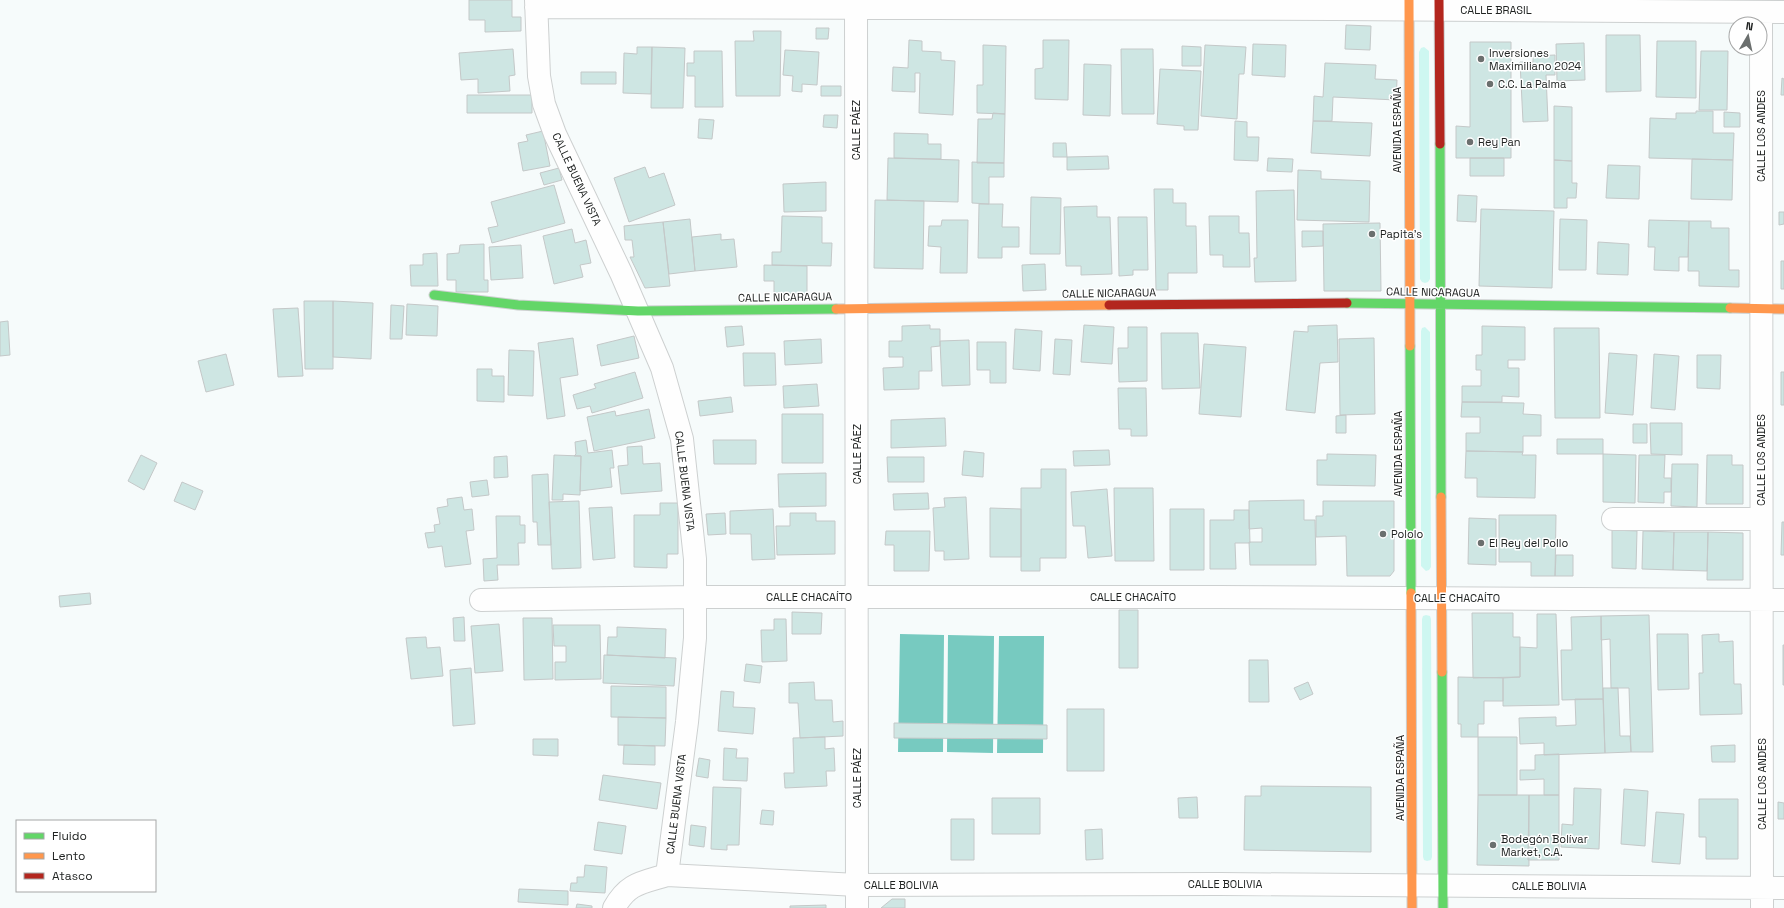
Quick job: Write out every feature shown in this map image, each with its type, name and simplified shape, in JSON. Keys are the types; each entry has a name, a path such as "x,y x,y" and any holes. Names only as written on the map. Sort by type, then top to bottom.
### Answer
{"main road":[{"name":"AVENIDA ESPAÑA","path":"1409,5 1412,908"},
{"path":"1439,5 1443,908"},
{"name":"CALLE NICARAGUA","path":"434,295 518,305 638,310 1314,303 1784,308"}],"street":[{"name":"CALLE BRASIL","path":"536,4 1439,5 1784,12"},
{"name":"CALLE BUENA VISTA","path":"536,4 539,76 544,104 555,134 638,310 662,368 682,439 695,559 696,597 687,722 667,875"},
{"name":"CALLE PÁEZ","path":"856,4 857,908"},
{"name":"CALLE LOS ANDES","path":"1761,12 1762,898"},
{"path":"1613,518 1761,519"},
{"name":"CALLE CHACAÍTO","path":"481,600 696,597 1784,600"},
{"path":"614,908 623,892 638,884 667,875"},
{"name":"CALLE BOLIVIA","path":"667,875 857,885 1443,885 1762,898 1784,888"}],"green space":[{"path":"1424,47 1429,51 1430,279 1425,283 1420,279 1419,52 1421,48"},
{"path":"1425,327 1430,332 1431,567 1426,571 1421,566 1421,331 1422,328"},
{"path":"1423,616 1430,616 1431,619 1432,857 1431,860 1427,861 1424,860 1423,857 1422,619"}],"water":[{"path":"900,634 944,635 943,752 898,752"},
{"path":"948,635 994,636 993,753 947,752"},
{"path":"999,636 1044,636 1043,753 997,753"}],"building":[{"path":"469,0 512,0 512,17 521,17 521,31 485,32 485,20 469,20"},
{"path":"1346,25 1371,26 1370,50 1345,49"},
{"path":"816,28 829,28 828,39 816,39"},
{"path":"753,31 781,31 780,96 736,96 735,41 754,41"},
{"path":"1606,35 1640,35 1641,91 1606,92"},
{"path":"909,40 922,41 922,51 941,52 941,60 955,61 953,115 919,113 920,73 915,73 915,92 892,91 893,67 908,68"},
{"path":"1043,40 1069,40 1068,100 1035,99 1035,69 1043,68"},
{"path":"1657,41 1696,41 1696,98 1656,97"},
{"name":"C.C. La Palma","path":"1470,42 1511,42 1511,158 1456,158 1456,126 1470,127"},
{"path":"1584,43 1585,80 1557,81 1556,44"},
{"path":"1253,44 1286,45 1285,77 1252,75"},
{"path":"983,45 1006,46 1005,114 977,113 977,85 983,85"},
{"path":"1205,45 1246,47 1244,74 1239,74 1237,119 1201,116"},
{"path":"1182,46 1201,47 1201,66 1182,66"},
{"path":"637,47 652,47 651,94 623,93 624,53 637,54"},
{"path":"652,47 685,48 683,108 651,108"},
{"path":"513,49 515,75 509,76 510,91 478,93 478,79 461,80 459,53"},
{"path":"1121,49 1153,49 1154,114 1122,114"},
{"path":"785,50 819,52 817,85 802,84 802,92 792,91 793,76 783,75"},
{"path":"694,51 722,51 723,107 695,107 695,76 687,76 687,63 694,63"},
{"path":"1701,51 1728,51 1727,110 1699,110"},
{"path":"1555,55 1555,75 1546,75 1548,121 1523,122 1520,62 1533,62 1533,56"},
{"path":"1325,63 1376,65 1375,79 1397,80 1396,100 1333,97 1332,121 1313,121 1314,96 1323,97"},
{"path":"1084,64 1111,65 1110,116 1083,115"},
{"path":"1160,69 1201,71 1198,130 1184,130 1184,126 1157,124"},
{"path":"581,72 616,72 616,84 581,84"},
{"path":"1782,78 1784,79 1784,95 1781,95"},
{"path":"821,86 841,86 841,96 821,96"},
{"path":"467,95 532,95 532,113 467,113"},
{"path":"1554,106 1572,107 1572,161 1554,160"},
{"path":"1696,111 1713,111 1713,133 1734,133 1733,160 1649,158 1650,118 1676,119 1676,113 1696,113"},
{"path":"1724,112 1740,113 1740,127 1724,127"},
{"path":"993,113 1005,114 1004,163 977,163 978,119 992,119"},
{"path":"824,115 838,115 837,128 823,127"},
{"path":"699,119 714,120 712,139 698,138"},
{"path":"1235,121 1247,122 1247,137 1259,137 1258,161 1234,160"},
{"path":"1313,121 1372,123 1370,156 1311,153"},
{"path":"543,131 550,166 523,171 518,143 528,141 526,135"},
{"path":"894,133 928,134 928,144 941,144 941,159 894,158"},
{"path":"1053,143 1066,143 1067,157 1053,157"},
{"path":"1108,156 1109,169 1067,170 1067,157"},
{"path":"888,158 959,160 958,202 887,200"},
{"path":"1268,158 1293,159 1292,172 1267,171"},
{"path":"1470,158 1504,158 1504,176 1470,176"},
{"path":"1692,159 1733,160 1732,200 1691,199"},
{"path":"1554,160 1572,161 1572,183 1577,183 1576,198 1567,198 1567,208 1554,208"},
{"path":"972,162 1004,163 1004,177 989,177 989,204 972,203"},
{"path":"1608,165 1640,166 1639,199 1606,198"},
{"path":"645,167 649,178 664,173 675,205 629,222 614,178"},
{"path":"559,168 562,180 544,185 540,173"},
{"path":"1298,170 1321,171 1321,179 1370,181 1369,222 1297,220"},
{"path":"826,182 826,211 784,212 783,184"},
{"path":"554,185 565,223 492,243 488,228 498,226 491,202"},
{"path":"1154,189 1173,189 1173,203 1186,203 1186,226 1196,226 1197,273 1168,273 1168,290 1156,290"},
{"path":"1294,190 1296,281 1255,282 1254,258 1257,258 1256,191"},
{"path":"1458,195 1477,196 1476,222 1457,221"},
{"path":"1031,197 1061,198 1060,254 1030,254"},
{"path":"875,200 924,201 923,269 874,268"},
{"path":"979,204 1003,204 1002,227 1019,227 1019,247 1002,247 1002,258 978,258"},
{"path":"1097,206 1097,217 1110,217 1112,274 1081,275 1081,266 1066,266 1064,207"},
{"path":"1481,209 1554,211 1552,288 1479,286"},
{"path":"1779,212 1784,212 1784,224 1779,225"},
{"path":"782,216 822,217 822,243 832,243 831,266 772,265 772,252 781,252"},
{"path":"1209,216 1239,216 1239,233 1249,233 1250,267 1223,267 1223,255 1210,255"},
{"path":"1118,217 1147,217 1148,270 1133,270 1133,275 1119,276"},
{"path":"690,219 695,271 669,274 663,222"},
{"path":"1560,219 1587,220 1586,270 1559,270"},
{"path":"942,220 968,220 967,273 940,273 941,247 928,246 929,226 941,226"},
{"path":"1649,220 1689,221 1688,257 1679,257 1679,271 1654,270 1655,247 1648,247"},
{"path":"1689,221 1711,221 1711,228 1729,228 1729,270 1739,270 1739,287 1699,286 1699,271 1688,271"},
{"path":"663,222 670,286 645,288 630,257 634,257 632,240 625,240 624,226"},
{"path":"1380,223 1381,291 1324,291 1323,224"},
{"path":"572,229 575,243 586,240 591,263 580,265 583,277 554,284 543,236"},
{"path":"1302,231 1323,231 1323,246 1302,247"},
{"path":"721,234 721,240 734,239 737,267 695,271 692,237"},
{"path":"1598,242 1629,244 1628,275 1597,274"},
{"path":"484,244 484,280 488,280 488,292 456,292 456,280 447,280 447,254 459,253 460,245"},
{"path":"521,245 523,278 491,280 489,247"},
{"path":"437,253 438,286 411,286 410,265 423,265 423,254"},
{"path":"1781,261 1784,261 1784,289 1781,289"},
{"path":"1045,264 1046,290 1023,291 1022,265"},
{"path":"764,265 807,266 807,294 774,293 774,281 764,281"},
{"path":"304,301 333,301 333,369 305,369"},
{"path":"333,301 373,303 371,359 333,357"},
{"path":"407,304 438,306 437,336 406,335"},
{"path":"391,305 404,306 402,339 390,339"},
{"path":"298,308 303,376 278,377 273,309"},
{"path":"8,321 10,355 0,356 0,322"},
{"path":"930,325 930,329 940,329 940,346 931,347 932,371 919,371 919,389 884,390 883,368 903,367 903,357 889,357 889,341 902,341 902,326"},
{"path":"1084,325 1114,327 1112,364 1081,362"},
{"path":"1337,325 1338,362 1320,363 1315,413 1286,410 1294,331 1308,332 1308,326"},
{"path":"742,326 744,345 727,347 725,327"},
{"path":"1482,326 1525,327 1525,360 1508,360 1508,368 1519,368 1519,397 1502,396 1502,402 1462,402 1462,386 1481,386 1481,370 1476,370 1476,355 1482,355"},
{"path":"1128,327 1147,327 1147,381 1119,382 1118,348 1128,348"},
{"path":"1554,328 1599,328 1600,418 1555,418"},
{"path":"1015,329 1042,331 1040,371 1013,369"},
{"path":"1161,333 1198,333 1200,388 1162,389"},
{"path":"634,336 639,358 601,366 597,345"},
{"path":"573,338 578,375 560,378 565,416 547,419 538,343"},
{"path":"1374,338 1375,414 1340,415 1339,339"},
{"path":"821,339 822,363 785,365 784,341"},
{"path":"1055,339 1072,340 1070,375 1053,374"},
{"path":"969,340 970,385 942,386 940,341"},
{"path":"977,342 1006,342 1006,383 990,383 990,370 977,370"},
{"path":"1204,344 1246,347 1241,417 1199,414"},
{"path":"509,350 534,351 533,396 508,395"},
{"path":"743,353 775,353 776,385 744,386"},
{"path":"1609,353 1637,355 1633,415 1605,413"},
{"path":"226,354 234,385 206,392 198,361"},
{"path":"1654,354 1679,356 1675,410 1651,408"},
{"path":"1697,355 1721,355 1720,389 1697,388"},
{"path":"477,369 492,369 492,376 504,376 504,402 477,401"},
{"path":"635,372 643,398 592,413 590,406 577,409 573,395 596,388 594,384"},
{"path":"1781,372 1784,372 1784,405 1781,405"},
{"path":"817,384 819,406 784,408 783,386"},
{"path":"1118,388 1146,388 1147,436 1131,436 1131,429 1119,429"},
{"path":"731,397 733,412 700,416 698,401"},
{"path":"1462,402 1524,403 1523,414 1541,415 1541,436 1523,436 1523,452 1466,451 1466,433 1480,433 1480,417 1461,417"},
{"path":"649,409 655,438 594,451 587,417 615,411 616,416"},
{"path":"782,414 823,414 823,463 782,463"},
{"path":"1346,415 1346,433 1336,433 1336,416"},
{"path":"945,418 946,446 891,448 891,420"},
{"path":"1650,423 1682,423 1682,455 1651,454"},
{"path":"1633,424 1647,424 1647,443 1633,443"},
{"path":"1557,439 1603,439 1603,454 1557,454"},
{"path":"586,440 588,453 612,450 614,468 610,468 612,487 580,491 581,456 574,456 576,454 575,442"},
{"path":"713,440 756,440 756,464 714,464"},
{"path":"642,446 643,464 660,463 662,491 621,494 618,466 628,465 627,447"},
{"path":"1109,450 1110,465 1074,466 1073,451"},
{"path":"964,451 984,453 983,477 962,475"},
{"path":"1466,451 1523,452 1522,455 1536,455 1535,498 1477,497 1477,478 1465,478"},
{"path":"1327,454 1376,455 1375,486 1317,485 1317,460 1327,460"},
{"path":"1603,454 1636,455 1635,503 1603,502"},
{"path":"141,455 157,463 144,490 128,481"},
{"path":"554,455 581,456 580,495 563,494 563,500 552,500"},
{"path":"1639,455 1665,455 1664,478 1671,478 1671,492 1664,492 1664,503 1638,502"},
{"path":"1707,455 1732,455 1732,465 1743,465 1743,504 1706,504"},
{"path":"507,456 508,477 494,478 494,457"},
{"path":"887,457 924,457 924,482 888,482"},
{"path":"1672,464 1698,464 1697,507 1671,506"},
{"path":"1041,469 1066,469 1066,558 1040,558 1040,571 1021,571 1021,488 1041,488"},
{"path":"826,473 826,506 779,507 778,474"},
{"path":"548,474 551,545 538,545 537,522 533,522 532,475"},
{"path":"487,480 489,495 472,497 470,482"},
{"path":"182,482 203,491 195,510 174,501"},
{"path":"1114,488 1153,488 1154,561 1115,561"},
{"path":"1107,489 1112,556 1088,558 1085,526 1073,526 1071,492"},
{"path":"928,493 929,509 894,510 893,494"},
{"path":"462,497 464,510 472,509 474,530 466,531 471,564 445,567 442,546 428,548 425,533 435,532 434,525 440,524 437,508 448,506 447,499"},
{"path":"966,497 969,559 944,560 944,551 935,551 933,508 945,507 944,498"},
{"path":"1304,500 1304,520 1315,520 1316,565 1250,565 1249,542 1262,542 1262,528 1249,529 1249,501"},
{"path":"579,501 581,568 552,569 549,502"},
{"path":"1323,501 1394,501 1394,571 1390,576 1347,576 1346,536 1316,537 1316,516 1323,516"},
{"path":"660,503 678,503 678,554 667,554 667,568 634,567 634,515 660,515"},
{"path":"612,507 615,558 593,560 589,508"},
{"path":"990,508 1021,509 1021,557 990,557"},
{"path":"773,509 775,559 752,560 751,534 730,534 730,511"},
{"path":"1170,509 1204,509 1204,570 1170,570"},
{"path":"1234,510 1249,510 1250,543 1235,543 1236,569 1210,569 1210,520 1234,520"},
{"path":"725,513 726,534 708,535 706,514"},
{"path":"790,513 816,513 816,521 835,521 835,554 777,555 776,526 790,526"},
{"path":"1499,515 1556,515 1555,576 1531,576 1531,562 1499,562"},
{"path":"496,516 520,516 520,525 525,525 525,543 518,543 519,565 497,565 498,580 484,581 483,559 497,558"},
{"path":"1469,518 1496,519 1496,565 1468,564"},
{"path":"1782,522 1784,522 1784,555 1781,555"},
{"path":"1612,530 1637,531 1636,569 1612,568"},
{"path":"886,531 930,531 929,571 894,571 894,545 885,545"},
{"path":"1643,531 1674,532 1673,570 1642,569"},
{"path":"1674,532 1708,532 1707,571 1673,570"},
{"path":"1708,532 1743,533 1743,580 1707,580"},
{"path":"1556,555 1573,555 1573,576 1555,576"},
{"path":"90,593 91,604 60,607 59,596"},
{"path":"1119,610 1138,610 1138,668 1119,668"},
{"path":"792,612 822,613 821,634 792,634"},
{"path":"1472,613 1513,613 1513,637 1520,637 1520,677 1473,678"},
{"path":"1537,614 1556,614 1559,705 1503,706 1503,678 1520,677 1520,647 1537,648"},
{"path":"1649,615 1653,752 1631,752 1629,688 1611,688 1610,639 1601,640 1601,616"},
{"path":"1601,616 1603,699 1562,700 1561,650 1572,650 1571,617"},
{"path":"464,617 465,641 454,641 453,618"},
{"path":"523,618 552,618 553,679 524,680"},
{"path":"774,619 786,619 787,661 762,662 761,630 774,630"},
{"path":"499,624 503,671 475,673 471,626"},
{"path":"553,625 600,625 601,679 555,680 555,662 566,662 566,646 554,646"},
{"path":"617,627 666,629 665,658 607,655 608,637 617,637"},
{"path":"1657,634 1688,634 1689,689 1658,690"},
{"path":"1719,634 1719,642 1733,641 1734,684 1741,684 1742,714 1700,715 1699,673 1703,673 1702,635"},
{"path":"426,637 427,648 440,647 443,676 411,679 406,638"},
{"path":"1784,645 1784,685 1783,685"},
{"path":"604,655 676,658 674,686 603,683"},
{"path":"1249,660 1268,660 1269,702 1249,702"},
{"path":"746,664 762,666 760,683 744,681"},
{"path":"471,668 475,724 453,726 450,670"},
{"path":"1458,677 1503,678 1503,701 1484,701 1484,724 1478,724 1478,737 1461,737 1461,724 1458,724"},
{"path":"814,682 815,700 832,700 833,722 843,721 843,736 800,738 798,703 789,703 789,683"},
{"path":"1308,682 1313,694 1300,700 1294,688"},
{"path":"611,686 666,687 666,718 611,717"},
{"path":"1603,688 1618,688 1620,736 1630,736 1631,752 1605,753"},
{"path":"721,691 734,692 733,707 755,708 753,734 718,731"},
{"path":"1575,699 1603,699 1605,753 1544,755 1544,743 1520,744 1519,718 1556,717 1556,726 1576,725"},
{"path":"1067,709 1104,709 1104,771 1067,771"},
{"path":"618,717 666,718 665,746 618,745"},
{"path":"894,723 1047,725 1047,739 894,738"},
{"path":"825,737 825,749 834,748 835,771 826,771 827,786 785,788 784,773 794,773 793,738"},
{"path":"1478,737 1517,737 1517,795 1478,795"},
{"path":"533,739 558,739 558,756 533,755"},
{"path":"624,745 655,746 655,765 623,764"},
{"path":"1735,745 1735,762 1712,762 1711,746"},
{"path":"724,748 737,749 736,758 748,758 747,781 723,780"},
{"path":"1559,754 1559,795 1544,795 1544,779 1520,780 1520,770 1535,770 1535,755"},
{"path":"699,758 710,760 708,778 696,776"},
{"path":"603,775 661,783 657,809 599,800"},
{"path":"1261,786 1371,787 1371,852 1244,850 1245,796 1261,796"},
{"path":"713,787 741,788 739,845 727,845 727,850 711,849"},
{"path":"1574,788 1601,789 1599,849 1561,847 1562,824 1573,825"},
{"path":"1624,789 1648,791 1645,846 1621,844"},
{"path":"1478,795 1529,795 1529,866 1477,865"},
{"path":"1529,795 1559,795 1559,860 1528,860"},
{"path":"1197,797 1198,818 1179,818 1178,798"},
{"path":"992,798 1040,798 1040,834 992,834"},
{"path":"1699,799 1738,799 1738,859 1706,859 1706,837 1699,837"},
{"path":"1778,802 1784,803 1784,819 1778,819"},
{"path":"762,810 774,811 773,825 760,824"},
{"path":"1656,812 1684,814 1680,864 1652,862"},
{"path":"951,819 974,819 974,860 951,860"},
{"path":"598,822 626,826 622,854 594,850"},
{"path":"691,825 706,827 704,847 689,845"},
{"path":"1102,829 1103,859 1086,860 1085,830"},
{"path":"585,865 607,867 605,893 570,891 571,883 577,883 577,877 584,877"},
{"path":"519,889 568,891 568,905 518,902"},
{"path":"892,899 905,899 905,908 881,908"},
{"path":"577,904 592,906 592,908 576,908"},
{"path":"826,905 826,908 790,908 790,906"}],"traffic: fast":[{"path":"1440,144 1441,497"},
{"path":"434,295 518,305 638,311 836,309"},
{"path":"1347,303 1730,308"},
{"path":"1410,346 1411,593"},
{"path":"1442,672 1443,908"}],"traffic: slow":[{"path":"1409,0 1410,346"},
{"path":"836,309 1109,305"},
{"path":"1730,308 1784,309"},
{"path":"1441,497 1442,672"},
{"path":"1411,593 1412,908"}],"traffic: jam":[{"path":"1439,0 1440,144"},
{"path":"1109,305 1347,303"}],"place":[{"name":"Inversiones Maximiliano 2024","path":"1481,59"},
{"name":"C.C. La Palma","path":"1490,84"},
{"name":"Rey Pan","path":"1470,142"},
{"name":"Papita's","path":"1372,234"},
{"name":"Pololo","path":"1383,534"},
{"name":"El Rey del Pollo","path":"1481,543"},
{"name":"Bodegón Bolívar Market, C.A.","path":"1493,845"}]}
